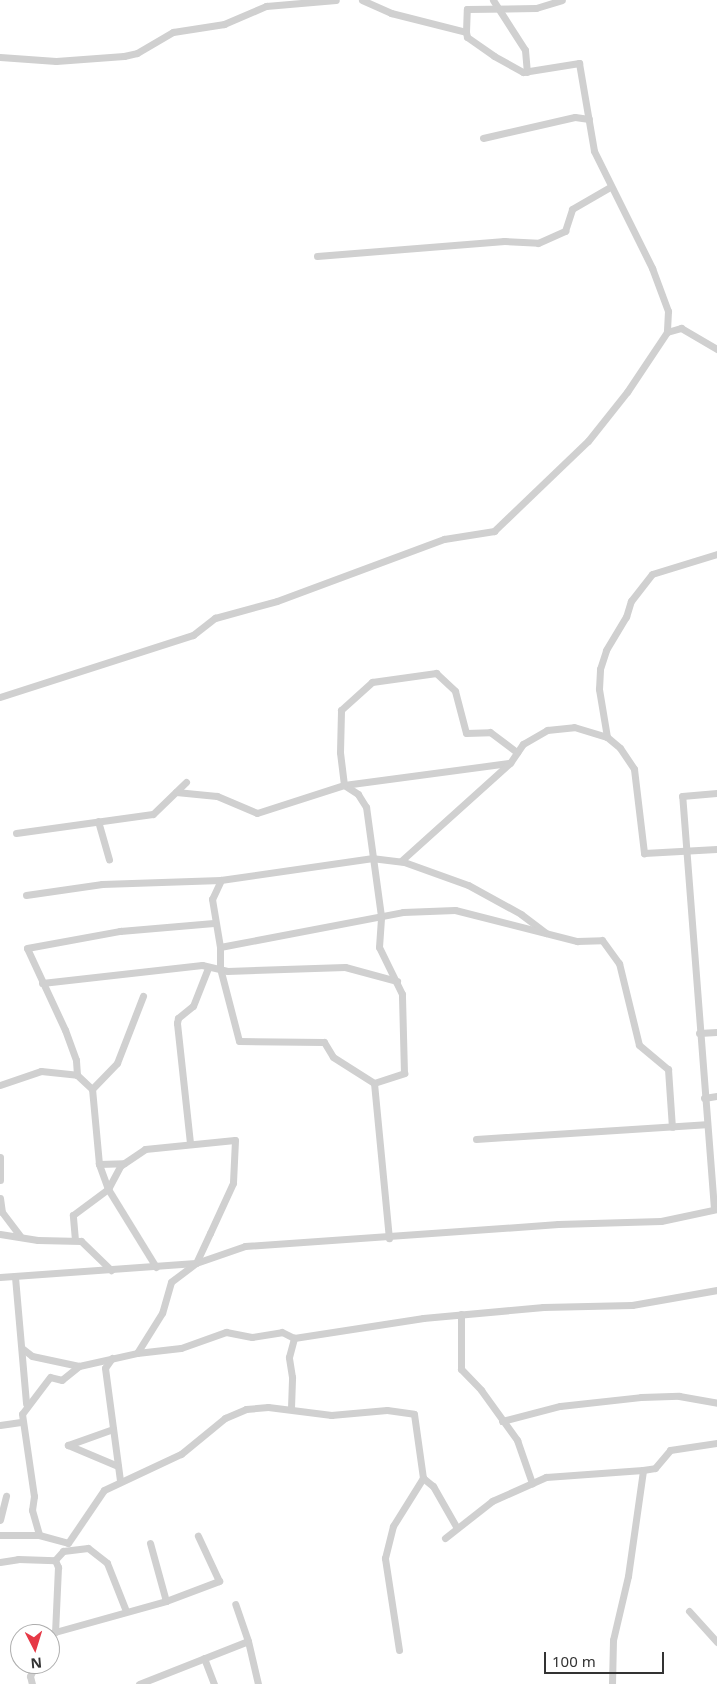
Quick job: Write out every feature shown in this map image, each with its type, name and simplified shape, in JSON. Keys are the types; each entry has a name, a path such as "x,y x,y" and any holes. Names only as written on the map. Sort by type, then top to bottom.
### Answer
{"street":[{"path":"0,57 56,61 124,56 137,53 173,32 224,24 266,6 336,0"},
{"path":"362,0 391,13 466,32"},
{"path":"493,0 500,7 503,21 525,50 527,72"},
{"path":"0,697 193,635 215,618 277,601 444,539 494,531 588,441 627,392 667,332 668,311 652,268 610,187 594,151 579,62 527,72 494,56 467,37 466,32 467,9 500,7 536,8 562,0"},
{"path":"483,138 575,117 589,119"},
{"path":"317,256 504,241 538,243 565,231 572,209 610,187"},
{"path":"667,332 680,328 717,349"},
{"path":"607,737 599,689 600,669 606,650 626,617 631,601 652,574 717,554"},
{"path":"220,880 212,899 214,923 220,946 221,971 239,1041 324,1042 333,1058 374,1083 404,1074 402,994 397,981 384,962 379,947 381,916 362,799 344,786 340,752 341,710 368,684 430,673 442,677 455,691 466,733 490,732 517,752"},
{"path":"401,861 510,763 523,744 547,730 574,727 607,737 620,748 634,769 644,853 717,849"},
{"path":"176,792 217,796 256,813 344,786 510,763"},
{"path":"16,833 153,814 186,782"},
{"path":"0,1277 15,1278 196,1263 245,1246 389,1238 558,1224 661,1221 716,1209 706,1124 682,796 717,793"},
{"path":"98,821 109,859"},
{"path":"26,895 102,884 220,880 373,858 401,861 468,885 521,914 546,933"},
{"path":"220,946 403,912 455,910 577,941 602,940 619,963 639,1045 668,1069 672,1127"},
{"path":"77,1075 76,1060 65,1030 27,948 120,931 214,923"},
{"path":"42,983 190,966 221,971 335,966 397,981"},
{"path":"190,1143 177,1023 178,1018 193,1006 208,968"},
{"path":"92,1090 117,1064 143,996"},
{"path":"699,1033 717,1032"},
{"path":"0,1085 41,1071 77,1075 92,1090 99,1164 108,1189 156,1267"},
{"path":"374,1083 389,1238"},
{"path":"704,1098 717,1096"},
{"path":"476,1139 706,1124"},
{"path":"75,1240 73,1215 108,1189 115,1172 145,1149 235,1140 232,1183 196,1263 171,1282 162,1313 137,1353"},
{"path":"0,1158 0,1180"},
{"path":"99,1164 125,1163"},
{"path":"0,1198 2,1212 20,1236"},
{"path":"0,1234 44,1240 75,1240 85,1244 111,1270"},
{"path":"15,1278 23,1349 26,1404 21,1422 34,1496 32,1510 39,1535"},
{"path":"23,1349 32,1356 79,1366 137,1353 181,1348 226,1332 252,1337 282,1332 294,1338 328,1335 341,1328 461,1314 543,1307 632,1305 717,1290"},
{"path":"461,1314 461,1369 481,1390 517,1440 532,1483"},
{"path":"291,1408 292,1377 289,1357 294,1338"},
{"path":"112,1358 106,1368 120,1481"},
{"path":"26,1404 50,1377 62,1380 79,1366"},
{"path":"502,1421 560,1406 641,1397 680,1396 717,1403"},
{"path":"0,1535 39,1535 68,1543 104,1490 181,1454 225,1418 246,1409 291,1408 331,1415 387,1410 414,1414 423,1478 393,1526 385,1558 399,1650"},
{"path":"0,1425 21,1422"},
{"path":"113,1429 68,1445 118,1466"},
{"path":"445,1538 492,1500 546,1477 655,1468 670,1450 717,1443"},
{"path":"612,1684 612,1640 628,1576 643,1470"},
{"path":"423,1478 434,1486 457,1528"},
{"path":"0,1520 6,1496"},
{"path":"60,1630 166,1601 219,1581 198,1536"},
{"path":"150,1543 166,1601"},
{"path":"0,1562 18,1559 55,1560 63,1551 88,1548 107,1563 126,1611"},
{"path":"52,1624 58,1567 55,1560"},
{"path":"235,1604 248,1641 258,1684"},
{"path":"689,1611 717,1642"},
{"path":"139,1684 248,1641"},
{"path":"204,1658 214,1684"}]}
